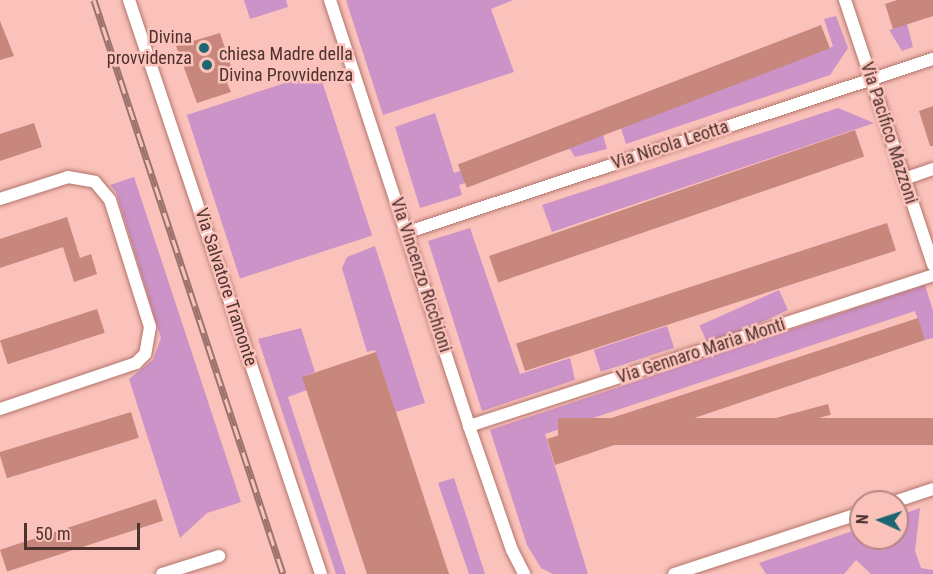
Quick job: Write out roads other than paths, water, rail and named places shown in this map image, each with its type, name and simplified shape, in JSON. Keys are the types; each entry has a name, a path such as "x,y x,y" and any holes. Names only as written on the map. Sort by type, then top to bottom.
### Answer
{"street":[{"name":"Via Salvatore Tramonte","path":"129,0 321,574"},
{"name":"Via Vincenzo Ricchioni","path":"330,0 408,232 469,426 512,550 524,574"},
{"name":"Via Pacifico Mazzoni","path":"845,0 933,265"},
{"name":"Via Nicola Leotta","path":"408,232 933,59"},
{"path":"904,179 933,169"},
{"path":"0,199 68,177 95,182 110,200 150,327 145,354 126,368 0,409"},
{"name":"Via Gennaro Maria Monti","path":"469,426 933,275"},
{"path":"909,497 933,489"},
{"path":"674,574 849,517"},
{"path":"162,574 219,556"}],"railway":[{"path":"94,0 283,574"}],"place":[{"name":"Divina provvidenza","path":"204,48"},
{"name":"chiesa Madre della Divina Provvidenza","path":"207,65"}]}
